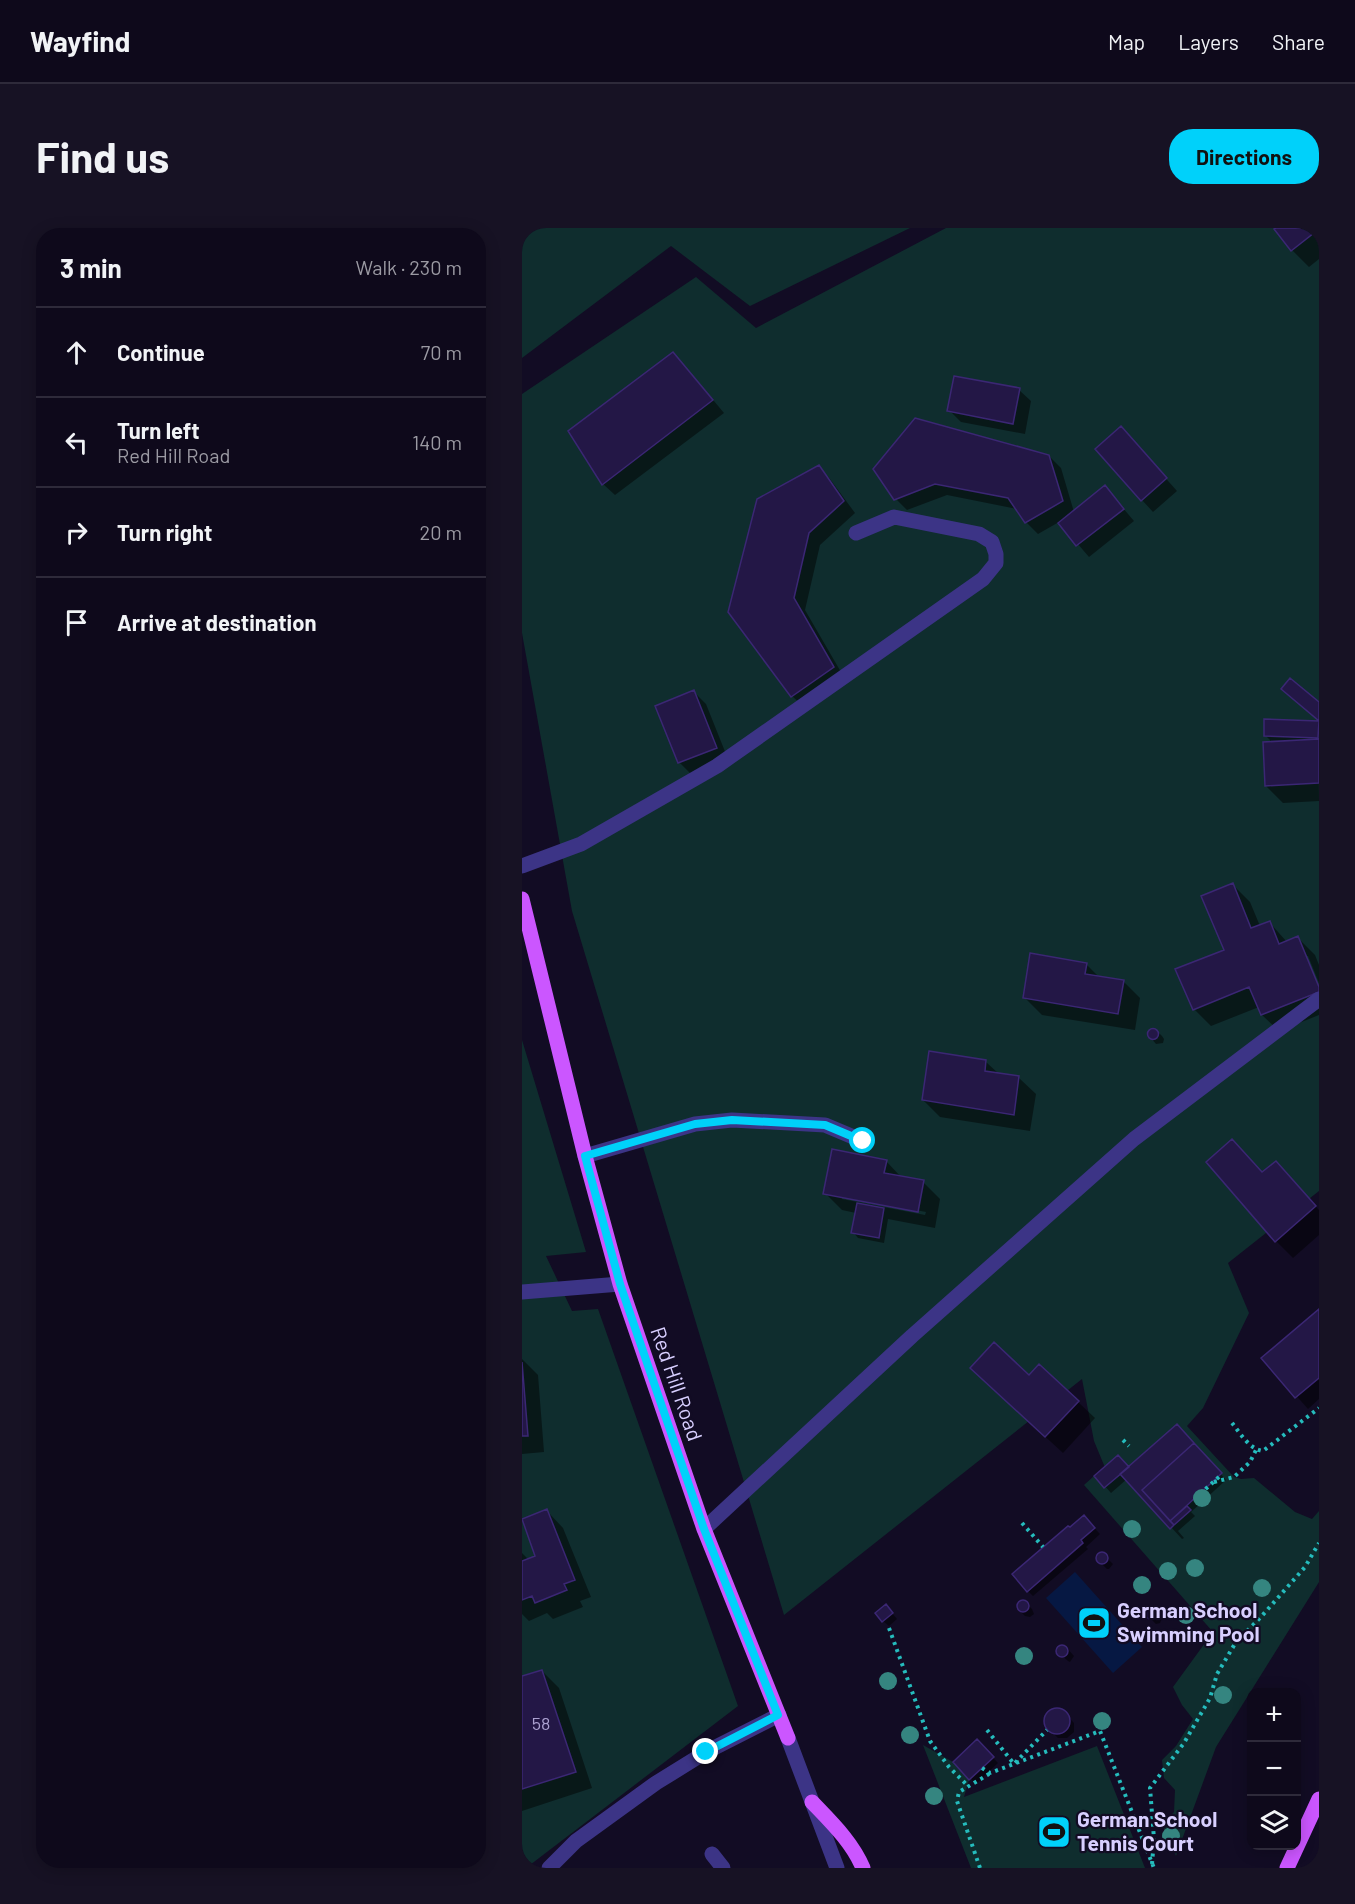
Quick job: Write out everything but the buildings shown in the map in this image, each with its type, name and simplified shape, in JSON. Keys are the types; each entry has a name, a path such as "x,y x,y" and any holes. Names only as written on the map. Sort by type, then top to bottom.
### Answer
{"main road":[{"name":"Red Hill Road","path":"522,899 585,1156 620,1284 704,1529 788,1738"},
{"path":"1287,1868 1319,1799"},
{"path":"812,1802 844,1836 858,1855 863,1868"}],"street":[{"path":"522,866 581,843 717,766 983,579 996,563 992,542 979,534 894,517 856,533"},
{"path":"704,1529 912,1335 1134,1139 1319,999"},
{"path":"585,1156 695,1124 732,1120 825,1125 863,1141"},
{"path":"522,1292 620,1284"},
{"path":"549,1868 576,1842 656,1783 706,1752 778,1715"},
{"name":"Red Hill Road","path":"788,1738 837,1868"},
{"path":"712,1854 723,1868"}],"path":[{"path":"1232,1423 1249,1444 1256,1450 1263,1451 1319,1408"},
{"path":"1124,1440 1129,1446"},
{"path":"1214,1482 1234,1478 1250,1462 1256,1450"},
{"path":"1200,1494 1221,1475"},
{"path":"1022,1523 1043,1547"},
{"path":"1153,1866 1154,1839 1150,1788 1184,1743 1210,1698 1217,1674 1236,1642 1305,1567 1319,1543"},
{"path":"889,1628 930,1741 949,1767 968,1786"},
{"path":"987,1730 1014,1764"},
{"path":"1014,1764 1047,1730"},
{"path":"980,1868 957,1801 959,1792 990,1773 1100,1731 1153,1866"},
{"path":"982,1768 990,1773"}],"green space":[{"path":"522,228 910,228 750,306 671,246 522,358"},
{"path":"946,228 1319,228 1319,1191 1228,1263 1249,1313 1203,1408 1187,1426 1234,1477 1254,1478 1295,1512 1312,1519 1319,1511 1319,1582 1253,1688 1247,1688 1247,1697 1216,1747 1176,1856 1162,1825 1174,1812 1175,1790 1164,1778 1162,1760 1176,1746 1193,1719 1182,1705 1173,1687 1213,1632 1084,1485 1094,1476 1104,1488 1111,1482 1094,1441 1082,1379 784,1615 572,911 522,633 522,394 696,277 756,328","holes":["1183,1431 1222,1473 1187,1506 1190,1510 1170,1529 1133,1488"]},
{"path":"522,1040 586,1252 546,1256 572,1311 598,1309 738,1706 526,1868 522,1868"},
{"name":"German School Tennis Court","path":"923,1745 953,1762 969,1780 964,1797 1097,1746 1145,1868 971,1868"}],"water":[{"name":"German School Swimming Pool","path":"1075,1572 1142,1647 1113,1673 1046,1598"}],"place":[{"name":"German School Swimming Pool","path":"1094,1623"},
{"name":"German School Tennis Court","path":"1054,1832"}],"route":[{"path":"706,1752 778,1715 704,1529 620,1284 585,1156 695,1124 732,1120 825,1125 863,1141"}]}
